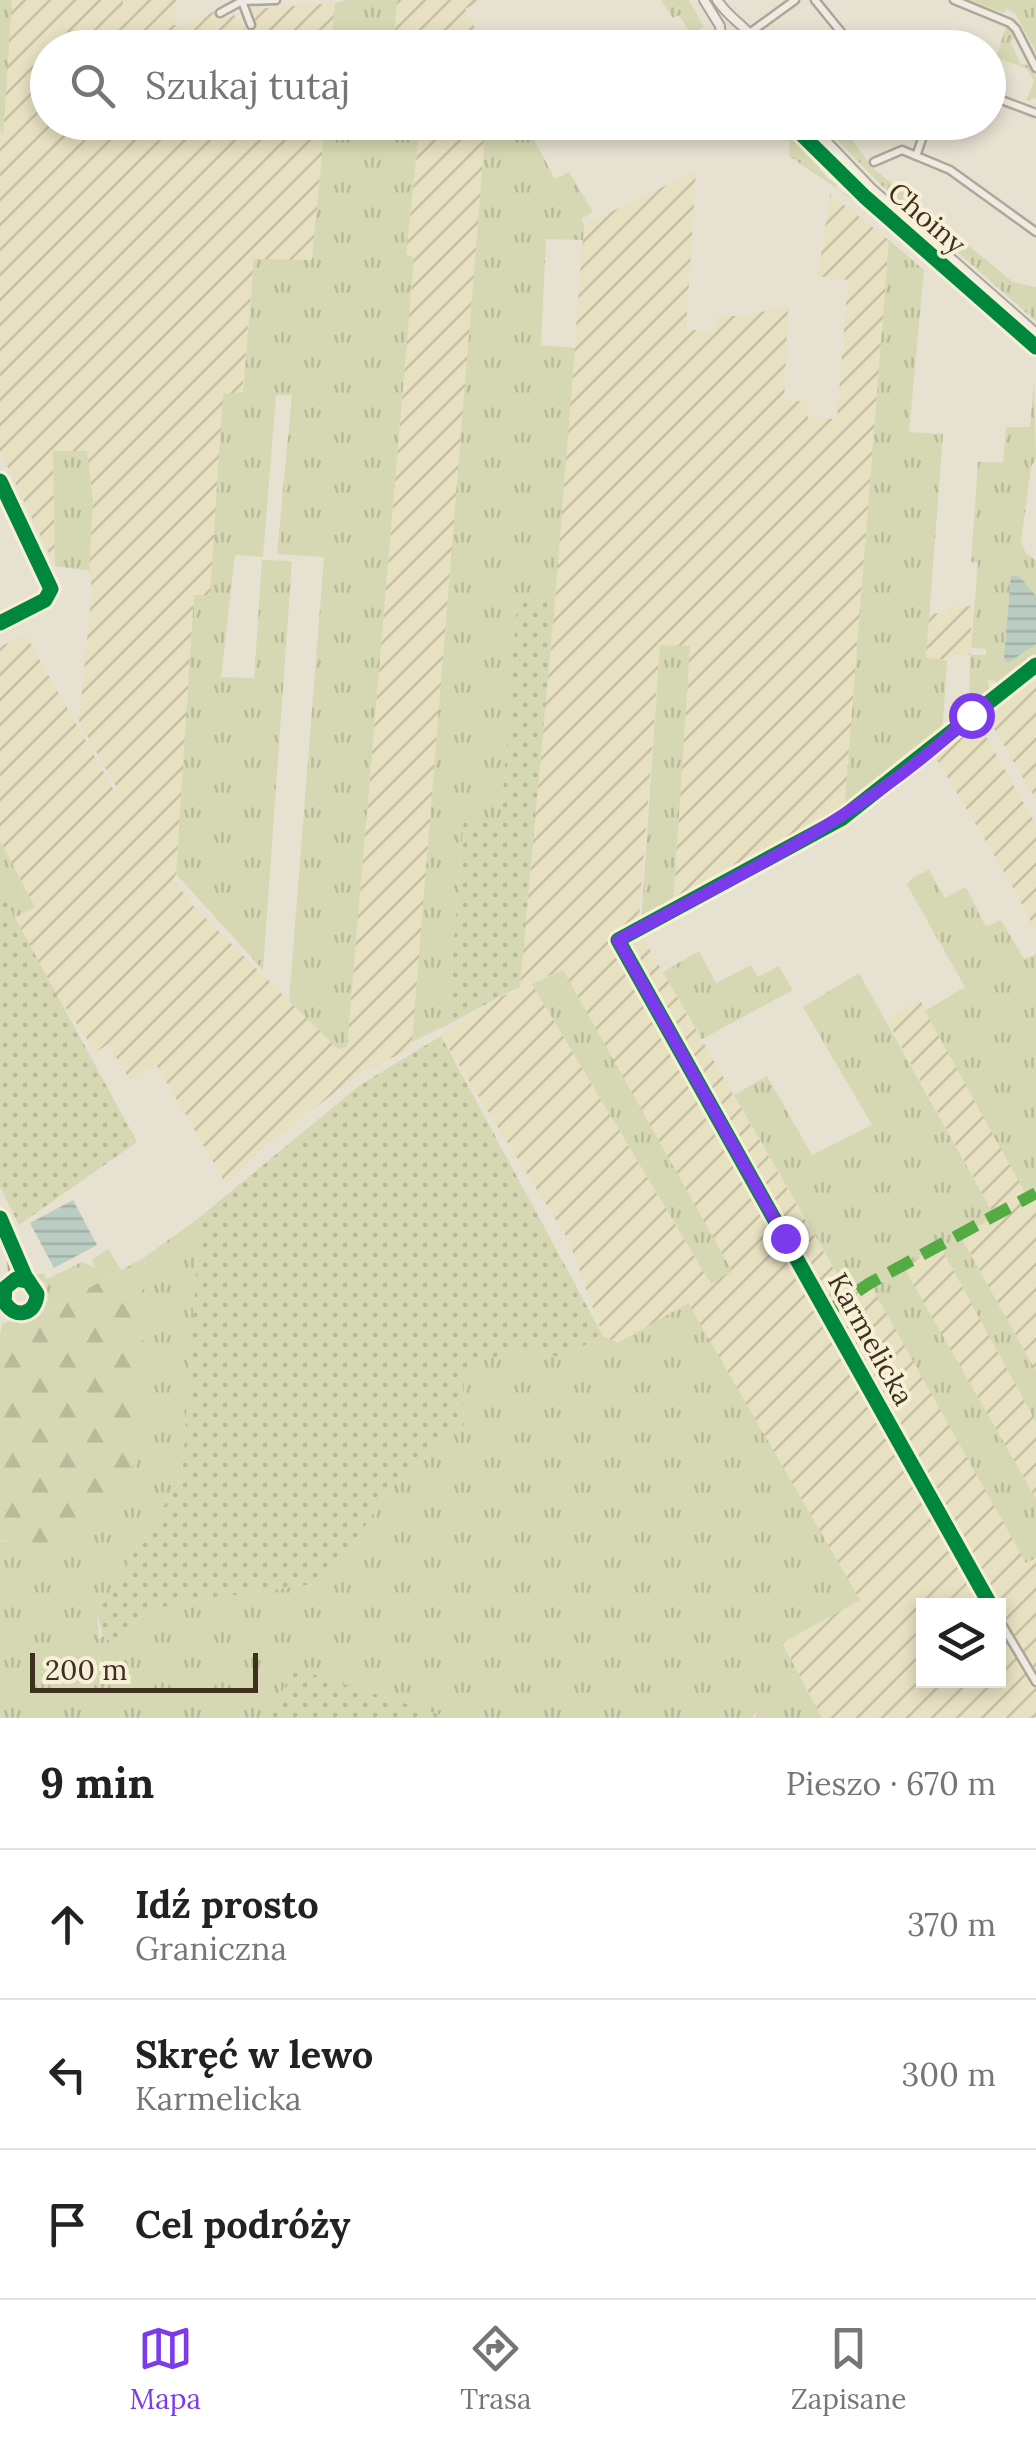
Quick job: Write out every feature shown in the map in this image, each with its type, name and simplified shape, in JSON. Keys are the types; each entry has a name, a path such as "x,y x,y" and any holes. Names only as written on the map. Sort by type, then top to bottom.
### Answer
{"street":[{"path":"220,13 241,1 276,0"},
{"path":"704,0 720,30"},
{"path":"717,0 731,19 748,30"},
{"path":"754,30 796,0"},
{"path":"815,0 839,30"},
{"path":"954,0 1010,23 1036,68"},
{"path":"241,1 251,25"},
{"path":"725,30 740,24"},
{"path":"1006,100 1034,109"},
{"name":"Choiny","path":"807,140 865,198 1036,347"},
{"name":"Choiny","path":"825,140 871,188 1036,333"},
{"path":"916,156 922,140"},
{"path":"874,162 902,150 950,170 1036,232"},
{"path":"0,481 51,593 0,623"},
{"name":"Karmelicka","path":"987,1598 618,940 840,819 1036,665"},
{"path":"0,1218 28,1281 36,1289 37,1301 30,1310 19,1314 8,1309 3,1299 5,1288 14,1280 28,1281"},
{"path":"12,1244 14,1280"},
{"path":"1006,1631 1036,1682"}],"shaded area":[{"path":"12,0 123,0 123,12 126,0 177,0 174,25 181,26 215,11 220,20 236,16 245,30 30,30 30,140 323,140 312,261 254,259 242,393 227,394 212,595 194,596 173,879 194,907 338,1049 347,1046 414,258 406,255 418,140 485,140 412,1048 359,1074 264,1147 226,1184 156,1064 130,1080 108,1044 96,1052 57,995 14,918 35,907 0,841 0,647 25,634 115,792 117,788 79,722 92,589 89,571 93,501 87,452 53,452 55,566 0,451 0,129 2,134"},
{"path":"397,0 483,0 465,9 476,30 394,30"},
{"path":"335,3 333,30 248,30 258,25 251,12 254,9"},
{"path":"696,171 686,329 713,333 716,316 744,316 788,306 784,400 809,402 808,418 837,419 848,280 818,276 830,194 889,240 844,814 675,908 690,647 660,645 638,929 848,1294 870,1283 1026,1562 1036,1558 1036,1718 822,1718 782,1642 860,1600 688,1304 618,1343 603,1336 569,1241 441,1036 498,998 532,984 710,1283 563,970 520,987 584,225"},
{"path":"1011,575 1020,577 1036,596 1036,644 1008,663 1004,658"},
{"path":"949,606 972,606 970,655 950,654 949,660 926,658 929,613 947,614"},
{"path":"1036,674 1036,800 985,713"},
{"path":"975,717 1036,825 1036,931 933,753"},
{"path":"920,1000 1029,1197 1036,1193 1036,1371 960,1235 995,1217 886,1018"},
{"path":"73,1200 97,1245 54,1268 30,1223"},
{"path":"940,1246 1036,1422 1036,1499 902,1266"}],"green space":[{"path":"0,0 12,0 3,137 0,129"},
{"path":"397,0 394,30 333,30 335,3"},
{"path":"661,0 689,0 704,27 688,30 679,15 673,18"},
{"path":"967,0 1036,0 1036,52 1015,13"},
{"path":"1006,27 1015,35 1011,43 1020,63 1030,66 1036,78 1036,98 1026,101 1034,81 1027,69 1006,61"},
{"path":"323,140 418,140 406,254 414,258 347,1047 338,1049 289,1001 324,557 277,554 292,395 276,395 263,557 235,555 221,677 254,678 262,560 292,561 263,970 176,874 194,595 210,595 223,394 243,392 254,259 312,260"},
{"path":"485,140 534,140 555,179 569,172 593,212 581,219 583,240 546,239 541,345 575,348 555,600 517,602 501,821 464,819 447,1025 412,1042"},
{"path":"790,140 799,140 836,188 789,156"},
{"path":"837,140 852,140 873,168 1013,282 1036,287 1036,321 880,184"},
{"path":"840,191 860,200 1036,357 868,211"},
{"path":"889,240 924,270 909,432 943,434 926,658 947,660 942,735 844,814"},
{"path":"1034,379 1036,458 1031,467 1021,543 1036,561 1036,661 995,693 996,681 988,680 990,696 969,711 970,655 986,655 986,649 971,648 978,563 971,562 978,462 1003,462 1006,427 1030,427"},
{"path":"53,451 87,451 93,501 89,571 55,566"},
{"path":"555,600 520,987 447,1025 464,818 501,820 517,601"},
{"path":"660,645 690,646 673,906 641,923"},
{"path":"0,841 35,907 14,918 0,890"},
{"path":"929,870 945,898 966,887 986,927 1001,920 1024,959 1036,954 1036,1193 1028,1198 925,1011 965,987 907,885"},
{"path":"0,890 137,1142 19,1225 0,1187"},
{"path":"699,951 716,983 751,965 758,977 779,966 793,990 702,1039 663,972"},
{"path":"563,970 732,1271 711,1284 532,984"},
{"path":"859,973 995,1217 960,1236 1036,1371 1036,1422 940,1246 903,1266 1036,1499 1036,1558 1026,1563 870,1284 849,1294 734,1095 767,1076 812,1155 872,1125 803,1007"},
{"path":"441,1036 603,1336 561,1357 520,1351 480,1361 463,1384 464,1425 389,1489 328,1582 171,1604 131,1622 117,1647 103,1636 97,1612 182,1477 200,1217 360,1085"},
{"path":"200,1217 182,1477 97,1612 99,1639 103,1636 117,1646 131,1622 171,1604 328,1582 389,1489 464,1425 463,1384 480,1361 520,1351 561,1357 603,1336 618,1343 688,1303 860,1600 782,1643 822,1718 755,1718 758,1710 752,1718 449,1718 294,1668 268,1718 0,1718 0,1540 6,1542 141,1450 145,1257"},
{"path":"23,1249 32,1272 43,1273 47,1279 82,1262 95,1268 92,1260 108,1249 121,1270 0,1337 2,1324 48,1301 45,1283 27,1269"},
{"path":"145,1257 141,1450 105,1522 58,1549 0,1540 0,1337"},
{"path":"294,1668 450,1718 268,1718"}],"marked path":[{"path":"827,1312 870,1283 1036,1193"}],"cycle path":[{"path":"807,140 865,197 1036,347"},
{"path":"0,481 51,589 45,600 0,623"},
{"path":"987,1598 618,940 841,819 1036,665"},
{"path":"0,1218 37,1294 29,1310 13,1311 4,1301 5,1288 16,1279 28,1281"}],"route":[{"path":"785,1238 618,940 826,828 854,810 971,715"}]}
